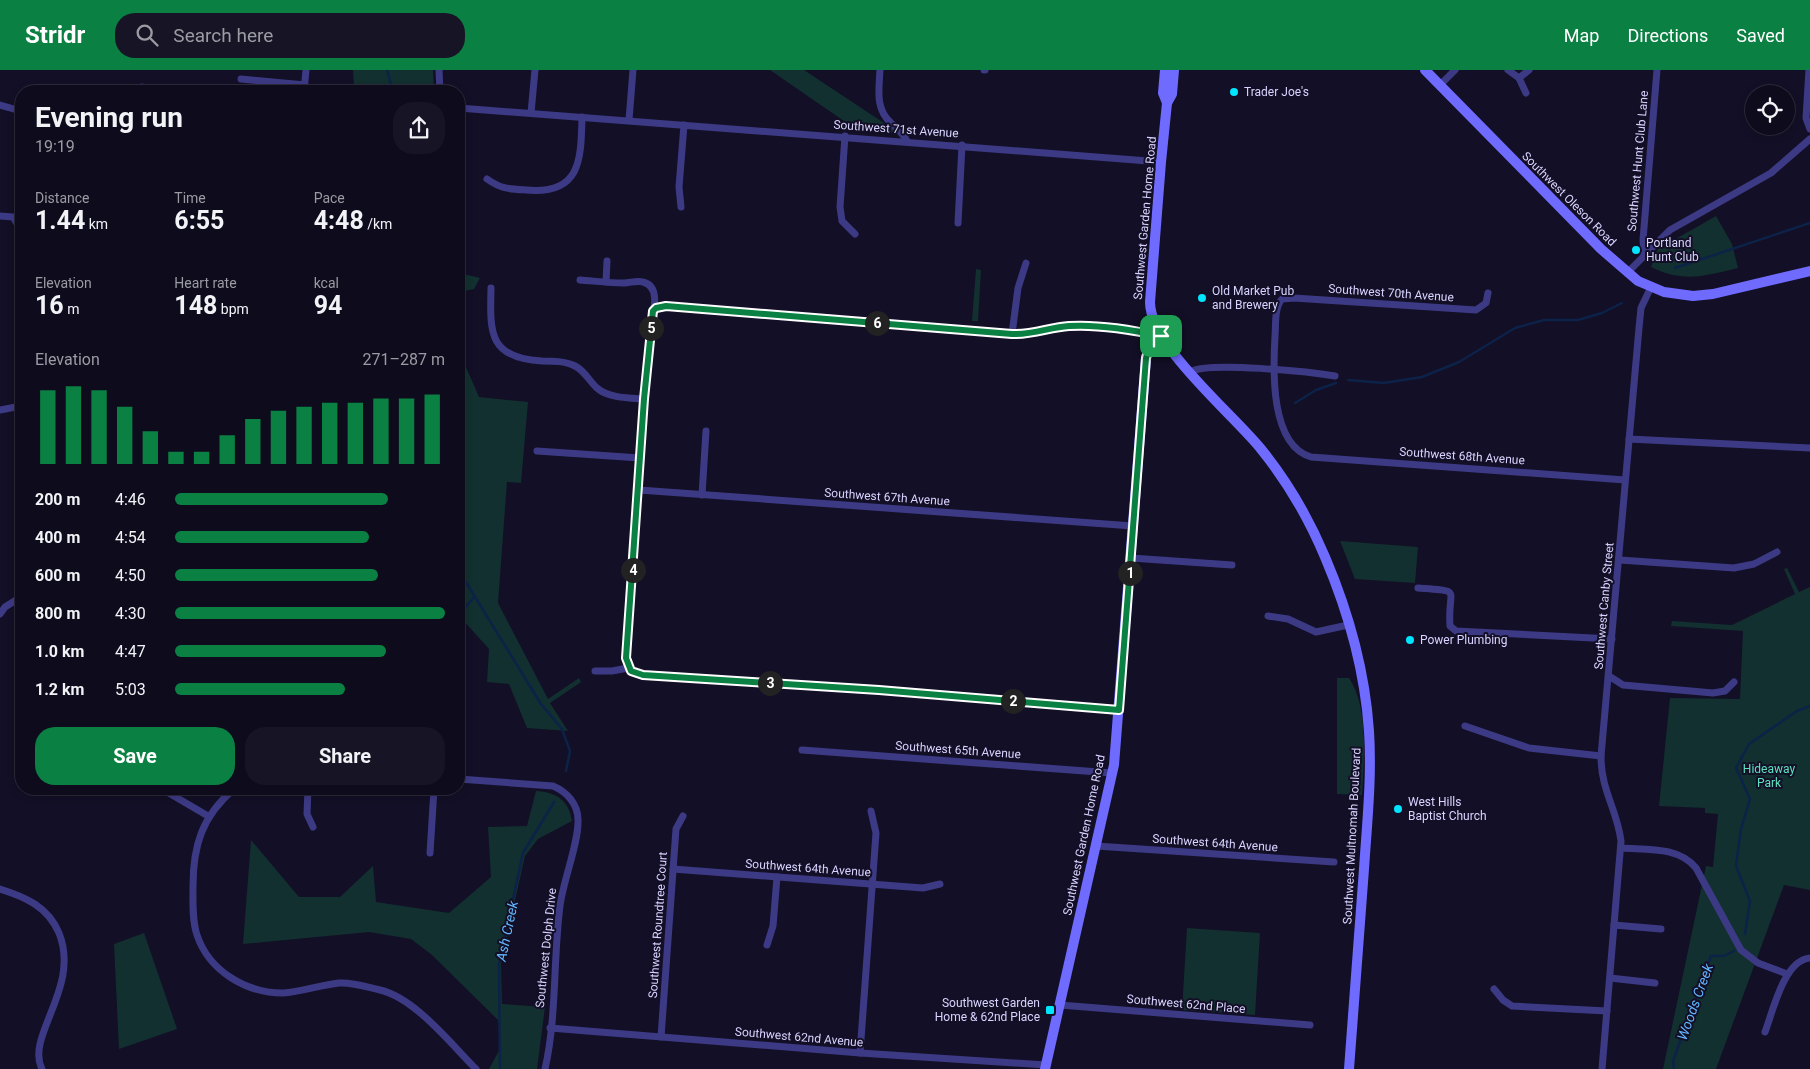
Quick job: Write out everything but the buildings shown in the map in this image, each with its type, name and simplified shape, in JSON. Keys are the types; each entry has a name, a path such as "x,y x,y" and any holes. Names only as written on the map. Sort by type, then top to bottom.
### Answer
{"main road":[{"name":"Southwest Garden Home Road","path":"1045,1067 1112,773 1119,710 1146,358 1149,348 1161,336 1153,321 1150,308 1167,103 1164,93 1165,70"},
{"name":"Southwest Garden Home Road","path":"1167,103 1172,94 1174,70"},
{"name":"Southwest Oleson Road","path":"1424,70 1626,273 1651,287 1679,295 1694,296 1713,294 1810,271"},
{"name":"Southwest Multnomah Boulevard","path":"1161,336 1190,372 1243,428 1288,487 1325,557 1348,625 1364,693 1370,765 1349,1069"}],"street":[{"path":"304,85 306,70"},
{"path":"438,70 439,85"},
{"path":"531,113 535,70"},
{"path":"629,120 633,70"},
{"path":"880,70 880,105 887,120 904,135 907,141"},
{"path":"1440,85 1455,70"},
{"path":"1508,70 1519,78 1526,93"},
{"path":"1519,78 1529,70"},
{"name":"Southwest Hunt Club Lane","path":"1644,254 1643,240 1657,70"},
{"path":"1809,70 1806,118 1810,129"},
{"path":"241,79 283,85"},
{"path":"0,105 15,109"},
{"name":"Southwest 71st Avenue","path":"465,108 845,136 1161,162"},
{"path":"487,179 499,188 536,191 551,190 565,184 575,173 578,165 582,116"},
{"path":"681,207 679,187 684,125"},
{"path":"845,136 840,207 842,221 855,234"},
{"path":"1626,273 1644,254 1676,226 1771,173 1810,139"},
{"path":"958,223 962,146"},
{"path":"0,216 13,217 15,220"},
{"path":"606,282 607,261"},
{"path":"1012,334 1018,288 1026,263"},
{"path":"580,280 646,282 654,291 656,308 652,320 644,399 626,658 628,668 636,674 643,675 879,690 1119,710"},
{"name":"Southwest Canby Street","path":"1602,1069 1621,848 1619,826 1603,784 1601,756 1620,560 1640,317 1644,300 1651,287"},
{"path":"490,288 490,328 498,346 510,356 530,360 564,362 575,366 584,373 597,389 608,394 644,399"},
{"name":"Southwest 70th Avenue","path":"1274,371 1277,311 1282,299 1294,298 1476,310 1486,303 1488,294"},
{"path":"656,308 666,306 1012,334 1031,334 1072,326 1139,331 1161,336"},
{"path":"1190,372 1196,368 1207,367 1335,376"},
{"name":"Southwest 68th Avenue","path":"1274,371 1273,381 1281,418 1289,439 1298,451 1312,457 1626,480"},
{"path":"0,410 15,407"},
{"path":"702,495 706,431"},
{"path":"1629,439 1810,448"},
{"path":"537,451 640,458"},
{"name":"Southwest 67th Avenue","path":"639,490 1133,526"},
{"path":"1620,560 1734,568 1754,564 1777,552"},
{"path":"1131,558 1232,565"},
{"path":"1418,588 1444,588 1450,593 1452,599 1450,626 1456,631 1612,639"},
{"path":"0,614 5,607 15,601"},
{"path":"1268,616 1288,619 1316,632 1348,625"},
{"path":"595,670 612,672 628,668"},
{"path":"1609,676 1623,686 1713,693 1724,691 1734,682"},
{"path":"1465,726 1530,748 1601,756"},
{"name":"Southwest 65th Avenue","path":"802,750 1112,773"},
{"name":"Southwest Dolph Drive","path":"465,779 553,786 562,790 570,797 576,810 578,826 560,908 545,1069"},
{"path":"172,795 208,816"},
{"path":"228,795 208,816 196,846 193,868 193,907 196,935 208,957 221,972 238,984 259,990 282,993 340,983 380,990 414,1009 474,1069"},
{"path":"308,795 307,814 313,827"},
{"path":"430,853 434,795"},
{"path":"860,1054 874,883 876,833 871,811"},
{"name":"Southwest Roundtree Court","path":"661,1037 676,828 683,816"},
{"name":"Southwest 64th Avenue","path":"1096,846 1334,862"},
{"path":"1621,848 1670,852 1689,861 1696,868 1741,950 1758,963 1787,974"},
{"name":"Southwest 64th Avenue","path":"673,869 923,888 940,884"},
{"path":"767,945 773,926 777,877"},
{"path":"0,889 18,895 41,907 55,924 64,946 66,959 63,980 39,1048 39,1063 42,1069"},
{"path":"1614,925 1661,929"},
{"path":"1765,1032 1787,974 1799,961 1810,958"},
{"path":"1610,978 1655,983"},
{"path":"1494,989 1503,1000 1512,1006 1607,1011"},
{"name":"Southwest 62nd Place","path":"1060,1005 1310,1026"},
{"name":"Southwest 62nd Avenue","path":"550,1028 860,1054 1045,1067"}],"green space":[{"path":"353,70 433,70 434,85 354,85"},
{"path":"770,70 804,70 899,133 857,130"},
{"path":"1716,216 1732,244 1738,268 1704,275 1684,276 1663,272 1651,267 1653,262 1651,260 1658,249"},
{"path":"976,269 981,270 978,321 972,321"},
{"path":"465,274 480,278 474,289 465,291"},
{"path":"465,365 479,397 528,402 521,483 507,482 498,603 548,699 579,678 581,682 550,703 568,731 527,728 509,684 487,682 489,649 465,622"},
{"path":"1340,541 1418,547 1415,583 1355,579"},
{"name":"Hideaway Park","path":"1787,568 1799,592 1810,587 1810,890 1784,885 1716,1069 1663,1069 1706,866 1713,867 1718,814 1705,813 1705,808 1659,806 1670,698 1740,699 1743,631 1671,626 1672,621 1732,625 1795,594 1784,569"},
{"path":"1337,678 1349,678 1360,704 1364,735 1362,795 1337,794"},
{"path":"536,791 555,795 565,803 572,821 538,839 525,856 501,963 502,1004 545,1007 537,1069 489,1069 501,1047 498,1020 432,955 411,939 369,932 243,944 251,840 299,897 340,897 373,866 376,902 449,913 491,877 488,827 527,826"},
{"path":"1187,928 1260,933 1255,1015 1182,1010"},
{"path":"144,933 177,1029 119,1049 114,944"}],"waterway":[{"name":"Ash Creek","path":"387,70 391,85"},
{"path":"1675,268 1810,223"},
{"path":"1348,380 1384,383 1422,377 1459,362 1515,328 1544,320 1578,320 1602,313 1622,303"},
{"path":"1295,403 1316,390 1336,383"},
{"name":"Ash Creek","path":"465,581 541,704 562,729 570,751 566,771"},
{"path":"465,608 474,597"},
{"name":"Woods Creek","path":"1745,934 1750,901 1736,866 1741,829 1750,799 1736,768 1749,744 1797,711 1810,706"},
{"name":"Ash Creek","path":"500,1069 499,964 523,853 554,802"},
{"name":"Woods Creek","path":"1674,1069 1673,1061 1711,956 1724,956 1734,951"}],"place":[{"name":"Trader Joe's","path":"1234,92"},
{"name":"Portland Hunt Club","path":"1636,250"},
{"name":"Old Market Pub and Brewery","path":"1202,298"},
{"name":"Power Plumbing","path":"1410,640"},
{"name":"West Hills Baptist Church","path":"1398,809"},
{"name":"Southwest Garden Home & 62nd Place","path":"1050,1010"}],"route":[{"path":"666,306 1012,334 1031,334 1072,326 1139,331 1161,336 1149,348 1146,358 1119,710 879,690 643,675 636,674 628,668 626,658 644,399 653,311 656,308 666,306"}]}
